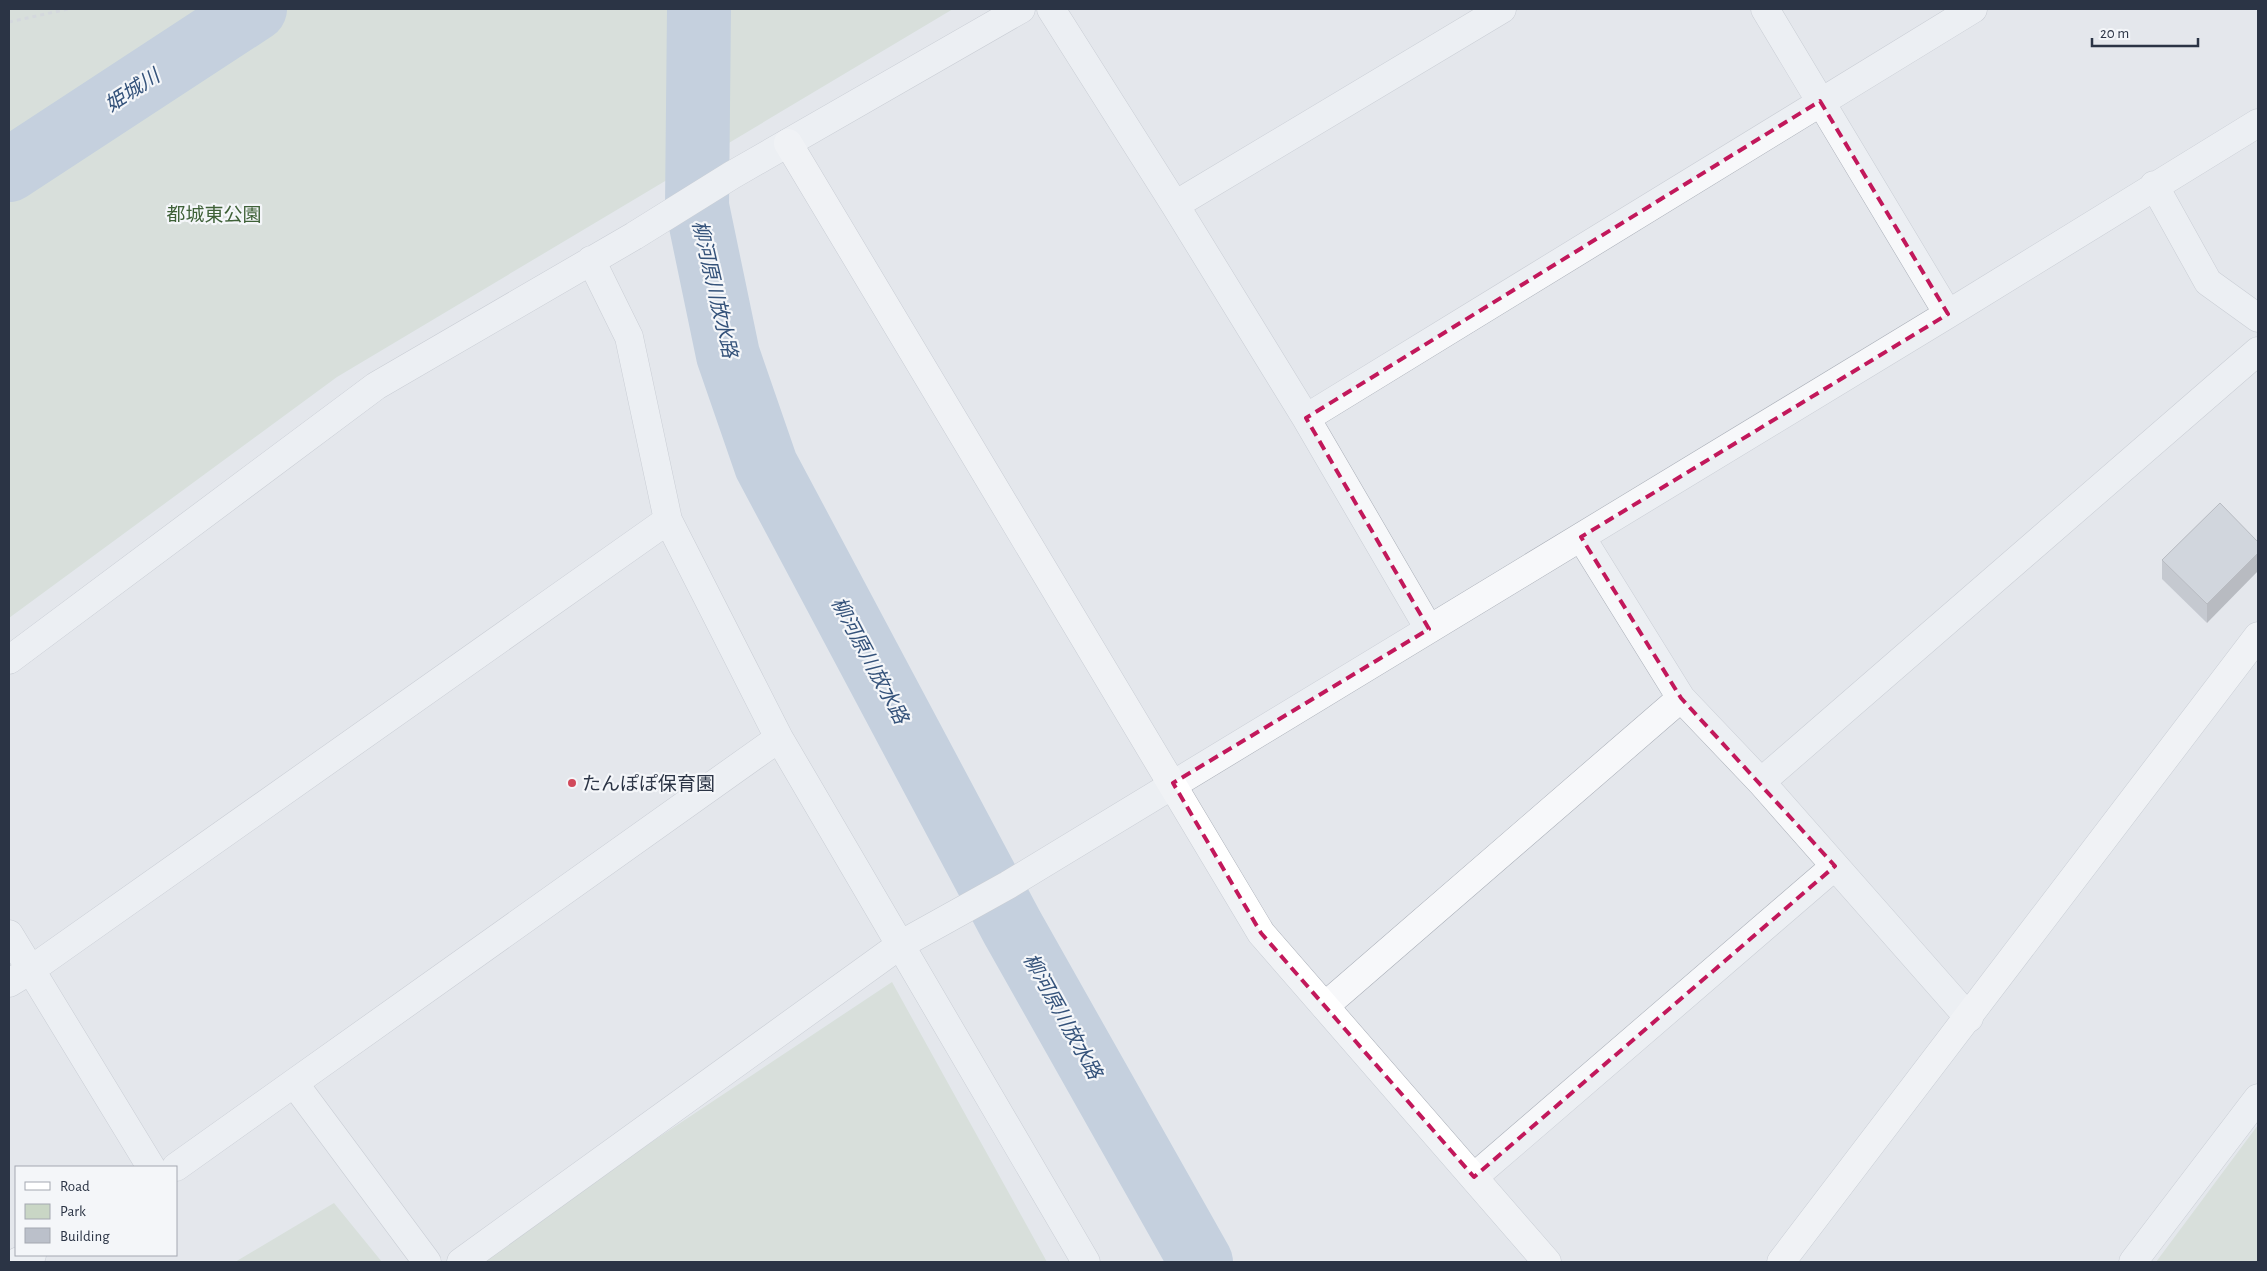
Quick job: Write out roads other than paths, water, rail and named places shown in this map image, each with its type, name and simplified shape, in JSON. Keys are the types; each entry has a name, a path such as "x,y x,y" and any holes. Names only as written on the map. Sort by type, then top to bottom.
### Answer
{"street":[{"path":"9,660 376,386 634,236 732,175 1021,9"},
{"path":"1051,9 1175,205 1306,418 1429,629"},
{"path":"1175,205 1502,9"},
{"path":"1765,9 1948,314"},
{"path":"1306,418 1820,101 1973,9"},
{"path":"461,1262 910,939 1008,885 1172,783 1948,314 2154,185 2258,123"},
{"path":"788,143 1262,933 1547,1262"},
{"path":"2154,185 2208,282 2258,318"},
{"path":"591,260 629,337 668,520 779,738 910,939 1086,1262"},
{"path":"1761,782 2258,352"},
{"path":"9,983 32,969 668,520"},
{"path":"1581,537 1681,698 1761,782 1969,1018"},
{"path":"1781,1262 1969,1018 2258,636"},
{"path":"1324,1006 1681,698"},
{"path":"177,1166 779,738"},
{"path":"1474,1177 1835,866"},
{"path":"9,934 150,1166"},
{"path":"294,1083 427,1262"},
{"path":"2133,1262 2258,1098"},
{"path":"17,1262 30,1256"}],"waterway":[{"name":"姫城川","path":"9,170 255,9"},
{"name":"柳河原川放水路","path":"699,9 697,206 728,355 766,465 1012,927 1201,1262"}],"place":[{"name":"たんぽぽ保育園","path":"572,783"}],"park label":[{"name":"都城東公園","path":"214,214"}]}
